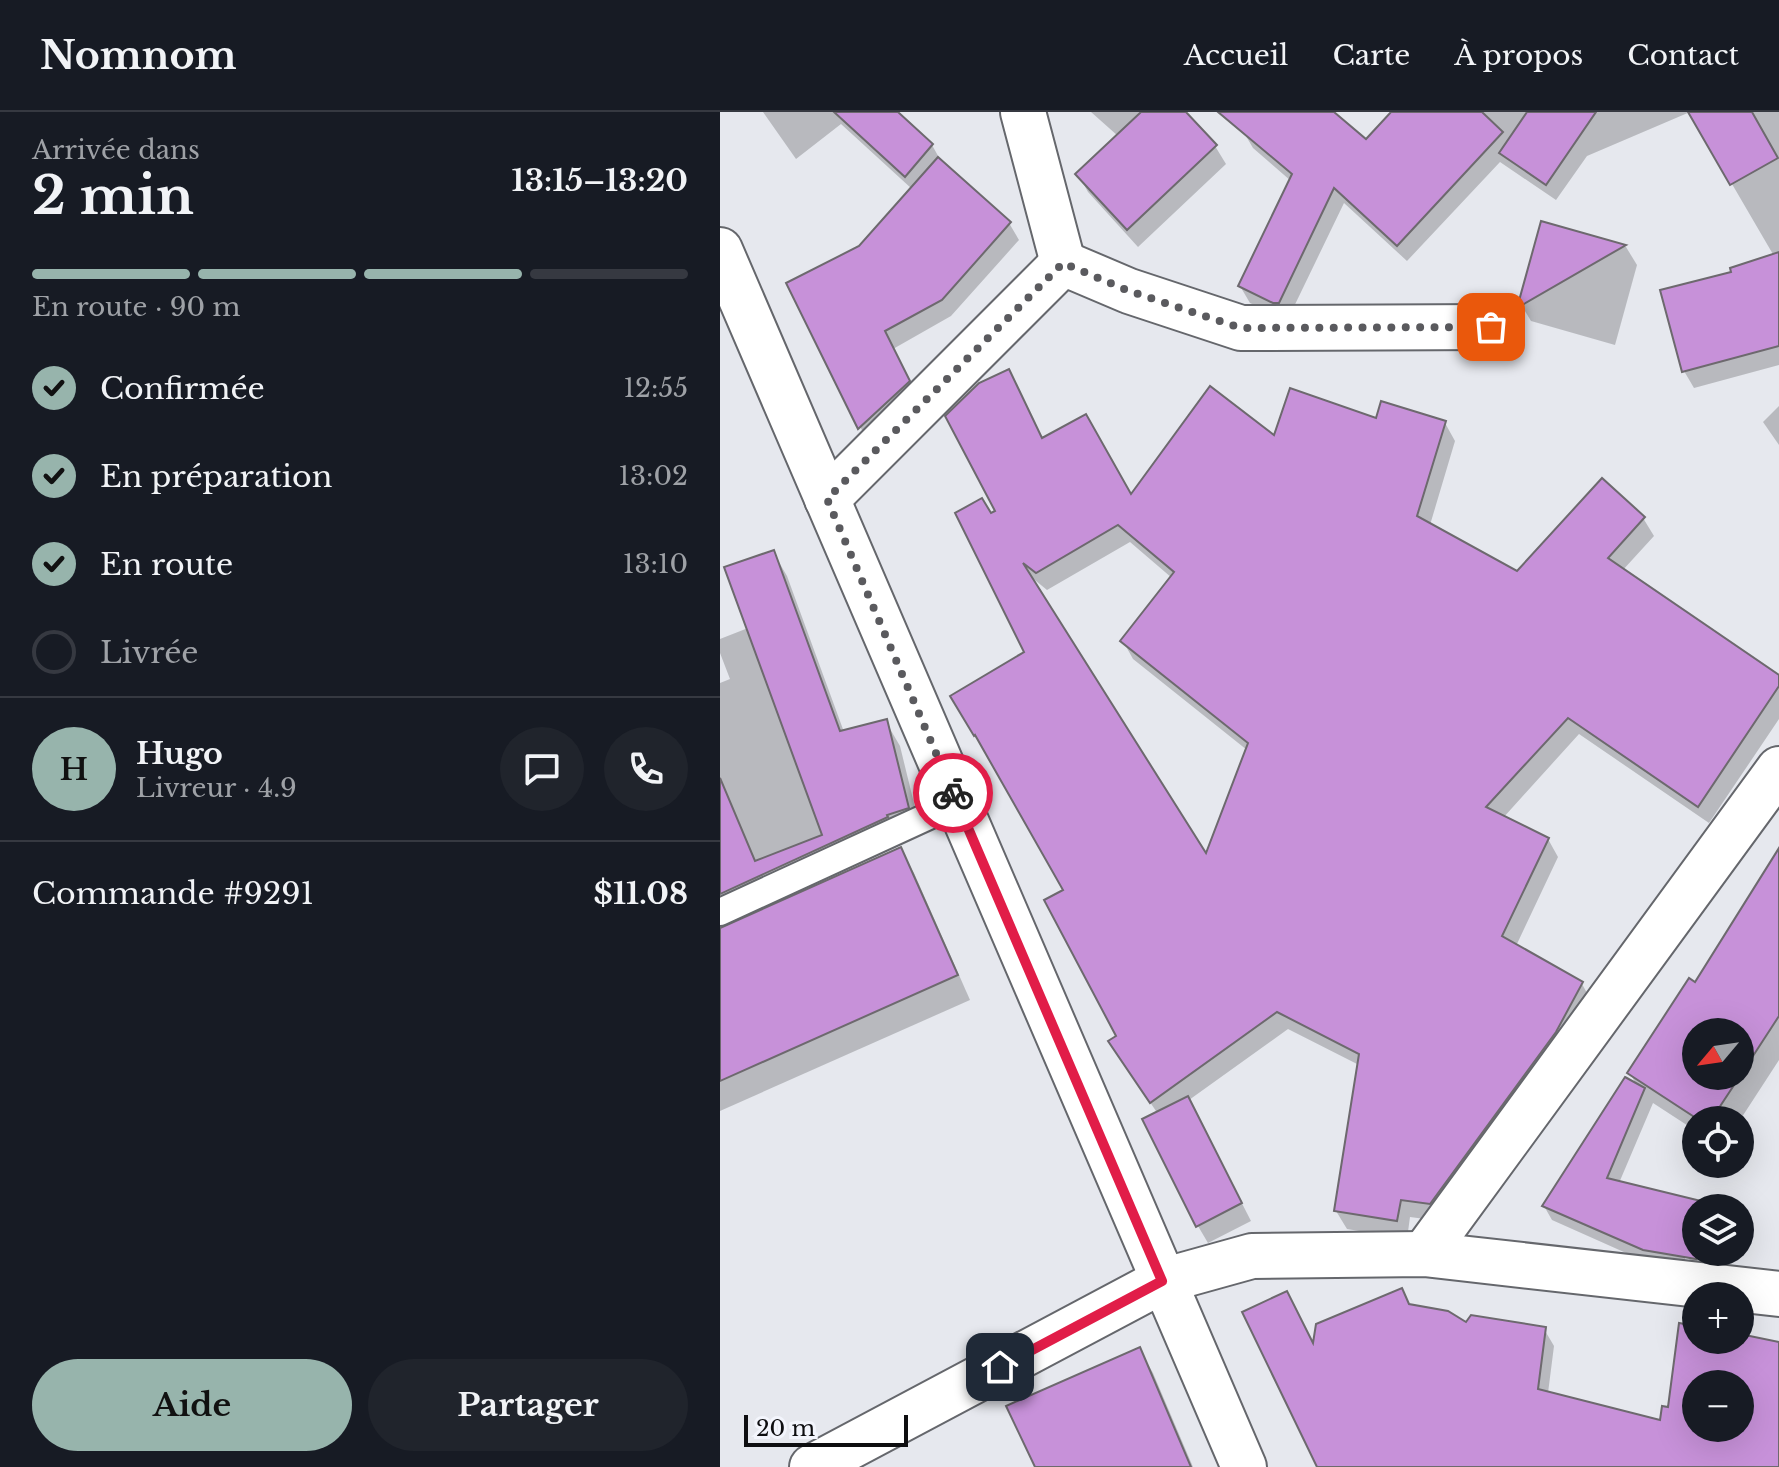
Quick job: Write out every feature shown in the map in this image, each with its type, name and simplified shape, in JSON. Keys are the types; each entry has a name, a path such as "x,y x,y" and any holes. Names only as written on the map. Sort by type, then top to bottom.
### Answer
{"street":[{"path":"1023,112 1063,263"},
{"path":"720,250 1244,1467"},
{"path":"1063,263 1129,291 1241,328 1491,327"},
{"path":"827,499 1063,263"},
{"path":"1424,1254 1779,769"},
{"path":"812,1467 1162,1281 1252,1256 1424,1254 1779,1294"}],"lane":[{"path":"720,912 957,803"}],"building":[{"path":"834,112 898,112 933,144 905,177"},
{"path":"1141,112 1186,112 1217,145 1127,230 1075,174"},
{"path":"1218,112 1334,112 1366,139 1391,112 1482,112 1503,132 1397,246 1334,188 1279,303 1273,303 1238,286 1292,174"},
{"path":"1527,112 1596,112 1546,185 1499,153"},
{"path":"1688,112 1752,112 1778,158 1730,185"},
{"path":"938,157 1011,222 942,300 885,331 910,381 858,429 786,283 859,246"},
{"path":"1541,221 1626,245 1517,308"},
{"path":"1779,252 1779,346 1682,372 1660,290 1731,272 1730,268"},
{"path":"1009,369 1042,438 1086,414 1131,494 1210,386 1274,435 1290,388 1376,418 1381,401 1446,421 1417,516 1517,571 1602,478 1645,517 1608,558 1779,675 1779,686 1698,807 1568,718 1486,807 1549,838 1502,936 1583,982 1556,1032 1430,1204 1401,1200 1397,1221 1334,1211 1359,1054 1277,1012 1150,1103 1108,1041 1116,1036 1044,900 1063,890 950,696 1024,652 955,513 982,498 991,513 995,511 945,416 979,383","holes":["1118,525 1174,572 1120,641 1248,743 1206,853 1023,563 1036,573"]},
{"path":"774,550 840,731 887,719 909,808 887,815 720,894 720,778 755,861 822,835 724,567"},
{"path":"901,847 958,975 720,1081 720,928"},
{"path":"1779,848 1779,1016 1754,1054 1754,1018 1682,1018 1682,1090 1731,1090 1720,1106 1682,1106 1682,1109 1627,1073 1689,978 1695,982"},
{"path":"1625,1077 1645,1088 1607,1178 1682,1196 1682,1257 1643,1250 1542,1206"},
{"path":"1188,1096 1242,1203 1196,1227 1142,1119"},
{"path":"1402,1288 1409,1304 1448,1311 1466,1322 1471,1315 1546,1327 1538,1389 1660,1420 1662,1406 1668,1407 1679,1323 1682,1324 1682,1354 1754,1354 1754,1337 1779,1342 1779,1467 1317,1467 1242,1312 1287,1291 1313,1343 1316,1324"},
{"path":"1140,1347 1191,1467 1035,1467 1006,1406"}],"way so far":[{"path":"953,793 827,499 1063,263 1129,291 1241,328 1491,327"}],"route":[{"path":"953,793 1162,1281 1000,1367"}]}
